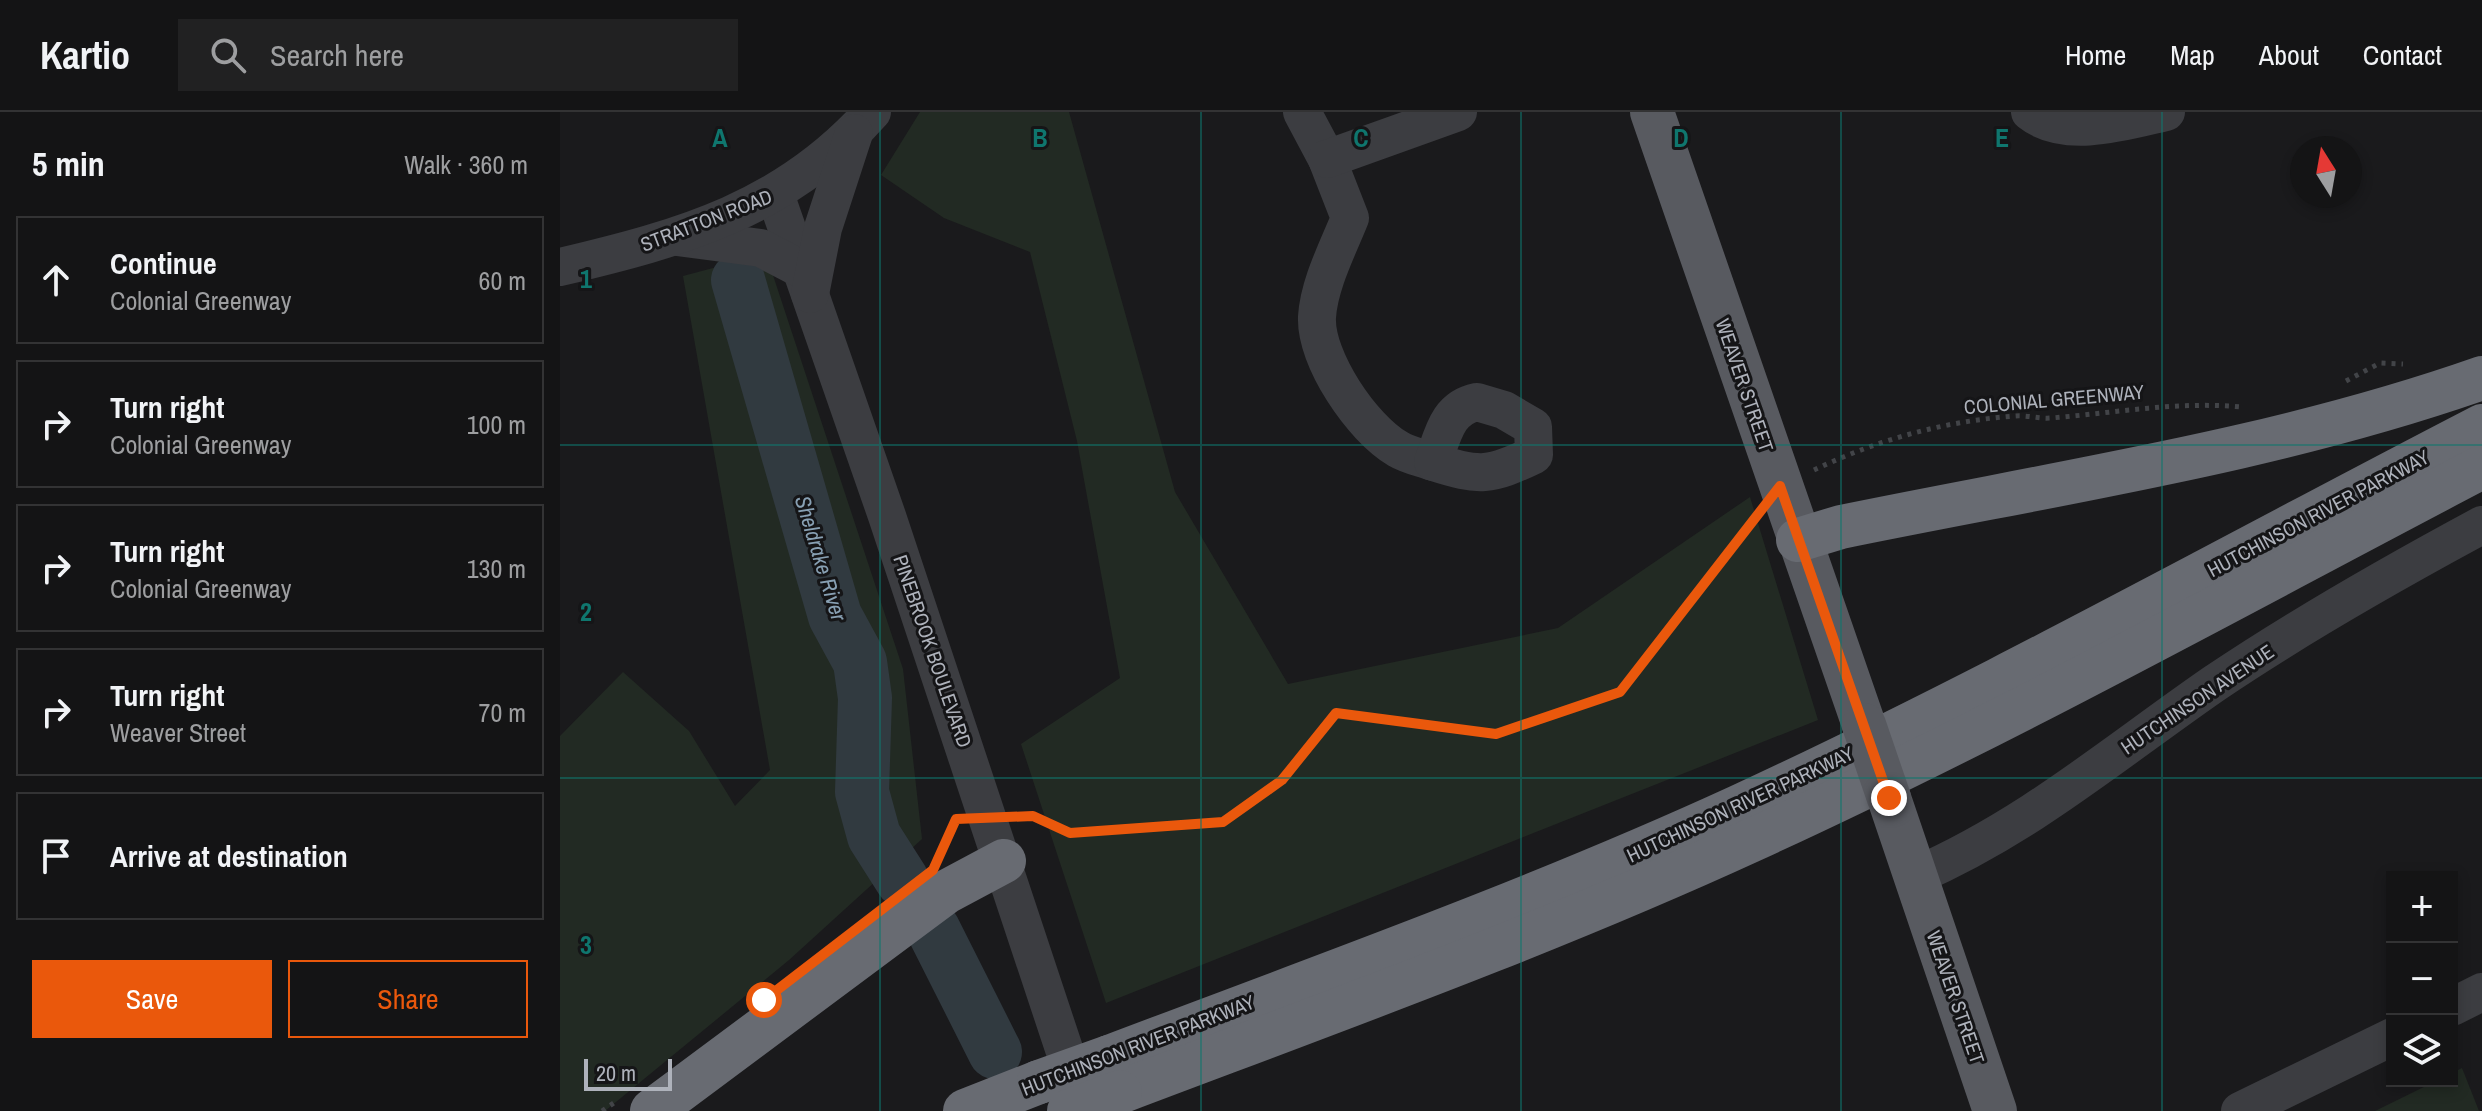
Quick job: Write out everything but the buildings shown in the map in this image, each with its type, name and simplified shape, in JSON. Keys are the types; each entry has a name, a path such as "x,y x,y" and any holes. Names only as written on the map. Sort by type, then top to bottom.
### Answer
{"highway":[{"path":"1798,540 1841,527 2270,441 2394,407 2482,378"},
{"name":"HUTCHINSON RIVER PARKWAY","path":"1105,1087 1539,892 1738,807 2038,662 2482,426"},
{"name":"HUTCHINSON RIVER PARKWAY","path":"965,1111 1105,1087 1454,965 1754,839 2046,698 2482,467"},
{"path":"638,1103 946,892 1004,861"}],"main road":[{"name":"WEAVER STREET","path":"1652,112 1995,1111"}],"street":[{"path":"1302,112 1327,159 1350,218 1320,296 1317,318 1328,364 1356,410 1397,449 1433,462"},
{"path":"1327,159 1458,112"},
{"path":"2030,112 2040,120 2072,126 2166,112"},
{"path":"670,236 761,248 806,282 864,121"},
{"name":"STRATTON ROAD","path":"560,267 670,236 775,194 809,173 864,121"},
{"name":"PINEBROOK BOULEVARD","path":"775,194 1004,861 1105,1087"},
{"name":"HUTCHINSON AVENUE","path":"1915,876 2009,830 2219,681 2340,605 2482,525"},
{"path":"2458,1004 2482,992"},
{"path":"2240,1111 2386,1040"}],"path":[{"path":"2339,389 2350,377 2380,363 2413,366"},
{"name":"COLONIAL GREENWAY","path":"939,858 956,819 1033,816 1070,833 1223,822 1282,780 1336,713 1496,734 1620,692 1780,486 1887,439 1951,424 2017,415 2047,419 2202,403 2248,407"},
{"path":"602,1111 638,1103"}],"shaded area":[{"path":"920,112 1069,112 1175,492 1288,684 1558,628 1750,497 1818,720 1106,1003 1021,744 1120,678 1077,441 1030,252 944,218 881,175"},
{"path":"766,254 903,669 922,839 789,960 605,1111 560,1111 560,736 623,672 689,731 735,806 770,770 683,276"},
{"path":"2462,1068 2479,1111 2375,1111 2424,1087 2458,1087 2458,1070"}],"waterway":[{"name":"Sheldrake River","path":"738,280 835,616 860,662 865,698 862,792 874,836 902,880"},
{"name":"Sheldrake River","path":"933,929 995,1052"}],"route":[{"path":"764,1000 933,870 956,819 1033,816 1070,833 1223,822 1282,780 1336,713 1496,734 1620,692 1780,486 1889,798"}]}
